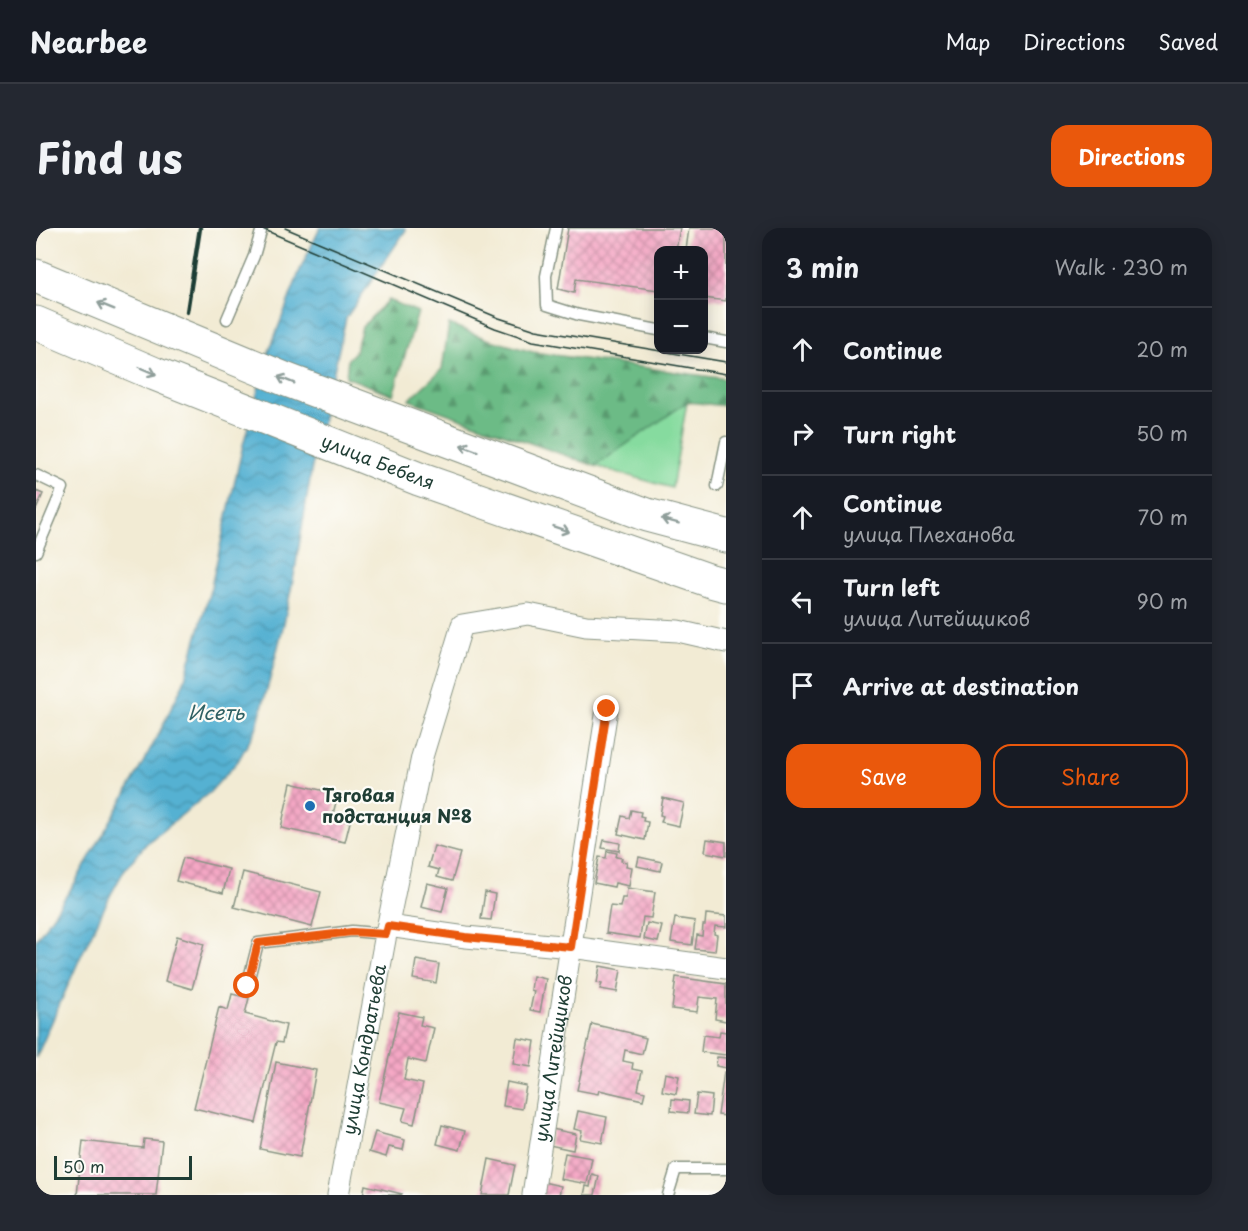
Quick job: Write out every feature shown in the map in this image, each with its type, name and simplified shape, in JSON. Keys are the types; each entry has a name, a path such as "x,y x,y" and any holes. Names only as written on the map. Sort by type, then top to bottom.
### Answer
{"main road":[{"path":"36,276 287,380 647,515 726,537"},
{"name":"улица Бебеля","path":"36,322 177,383 419,479 726,585"}],"street":[{"name":"улица Кондратьева","path":"338,1195 422,757 462,625 528,614 586,626 678,631 726,642"},
{"name":"улица Литейщиков","path":"534,1195 607,709"},
{"path":"387,930 571,947 726,968"}],"lane":[{"path":"227,319 254,256 262,228"},
{"path":"556,228 546,276 547,305 579,315 654,329"},
{"path":"708,339 726,342"},
{"path":"717,486 726,442"},
{"path":"36,475 63,488 36,552"},
{"path":"247,986 258,943 387,930"},
{"path":"668,1195 676,1169 726,1169"}],"green space":[{"path":"388,300 418,312 393,395 346,377 348,359 355,352 362,327"},
{"path":"449,324 487,339 533,352 726,379 726,406 687,402 595,466 409,400 442,369"},
{"path":"687,402 672,488 595,466"}],"water":[{"name":"Исеть","path":"320,228 405,228 406,230 346,318 312,467 284,623 256,729 238,761 210,792 146,844 125,869 80,958 36,1058 36,940 73,886 126,794 184,682 211,587 243,445 267,357 300,270"}],"building":[{"path":"568,228 680,228 677,246 654,246 654,289 576,279 574,293 558,289"},
{"path":"689,228 726,228 726,301 708,299 708,246 687,246"},
{"path":"36,491 43,494 36,510"},
{"name":"Тяговая подстанция №8","path":"291,783 338,794 332,818 350,822 345,842 281,828"},
{"path":"663,798 684,803 679,826 661,822"},
{"path":"631,810 641,812 640,816 644,817 643,821 648,822 645,840 618,834 622,816 629,818"},
{"path":"707,839 726,842 726,856 705,852"},
{"path":"604,840 620,843 619,851 602,848"},
{"path":"434,846 460,853 452,881 437,877 439,870 428,867"},
{"path":"607,851 617,853 616,857 627,862 626,866 632,867 629,886 615,883 614,887 594,883 599,857 606,858"},
{"path":"639,857 662,862 660,871 637,866"},
{"path":"183,858 229,869 223,893 176,881"},
{"path":"243,872 321,892 312,927 234,907"},
{"path":"427,883 448,888 442,912 421,907"},
{"path":"627,888 655,892 651,918 643,917 640,938 606,933 610,906 620,907 622,898 626,898"},
{"path":"485,892 495,894 491,920 481,919"},
{"path":"706,914 726,916 726,927 715,926 714,934 717,935 715,951 695,949 697,935 702,936"},
{"path":"675,918 695,921 692,945 671,942"},
{"path":"647,923 662,926 658,942 644,939"},
{"path":"177,936 204,944 192,989 165,981"},
{"path":"416,960 439,964 436,983 413,979"},
{"path":"600,966 621,970 617,992 600,989 602,984 597,983"},
{"path":"533,976 546,979 540,1012 530,1010 534,991 531,990"},
{"path":"676,977 726,984 726,1021 715,1019 717,999 699,997 697,1012 672,1009"},
{"path":"232,994 249,998 245,1014 286,1025 282,1043 276,1042 256,1123 194,1108 219,1007 228,1010"},
{"path":"399,1012 422,1017 420,1025 434,1028 426,1063 408,1059 404,1080 423,1084 414,1124 402,1121 406,1108 379,1102"},
{"path":"592,1024 646,1038 642,1054 625,1050 623,1061 633,1063 632,1069 642,1071 638,1090 645,1092 643,1100 599,1090 598,1094 577,1090"},
{"path":"720,1031 726,1032 726,1055 701,1052 703,1035 719,1037"},
{"path":"517,1038 535,1041 531,1067 513,1064"},
{"path":"717,1057 726,1058 726,1068 716,1066"},
{"path":"276,1062 316,1070 300,1157 260,1149"},
{"path":"724,1072 726,1072 726,1116 718,1115"},
{"path":"665,1073 679,1076 676,1094 662,1091"},
{"path":"507,1082 526,1086 522,1109 503,1106"},
{"path":"697,1094 712,1096 710,1116 694,1114"},
{"path":"672,1099 689,1101 688,1113 671,1111"},
{"path":"578,1111 607,1117 602,1143 580,1139 582,1131 574,1129"},
{"path":"442,1125 465,1131 460,1150 437,1144"},
{"path":"552,1129 576,1134 573,1150 549,1145"},
{"path":"375,1132 405,1140 403,1150 389,1147 386,1157 369,1152"},
{"path":"144,1139 162,1141 156,1195 77,1195 83,1141 143,1148"},
{"path":"565,1153 592,1158 587,1184 560,1179"},
{"path":"489,1159 515,1165 509,1195 482,1195"},
{"path":"592,1174 599,1176 595,1195 584,1195 586,1186 590,1187"},
{"path":"543,1182 561,1186 559,1195 541,1195"},
{"path":"365,1185 402,1194 363,1195"}],"tram line":[{"path":"260,228 495,328 533,341 726,374"},
{"path":"285,228 499,318 536,330 726,362"}],"railway":[{"path":"187,312 200,228"}],"place":[{"name":"Тяговая подстанция №8","path":"310,806"}],"route":[{"path":"247,986 258,943 352,932 386,934 388,926 465,937 571,947 607,709"}]}
